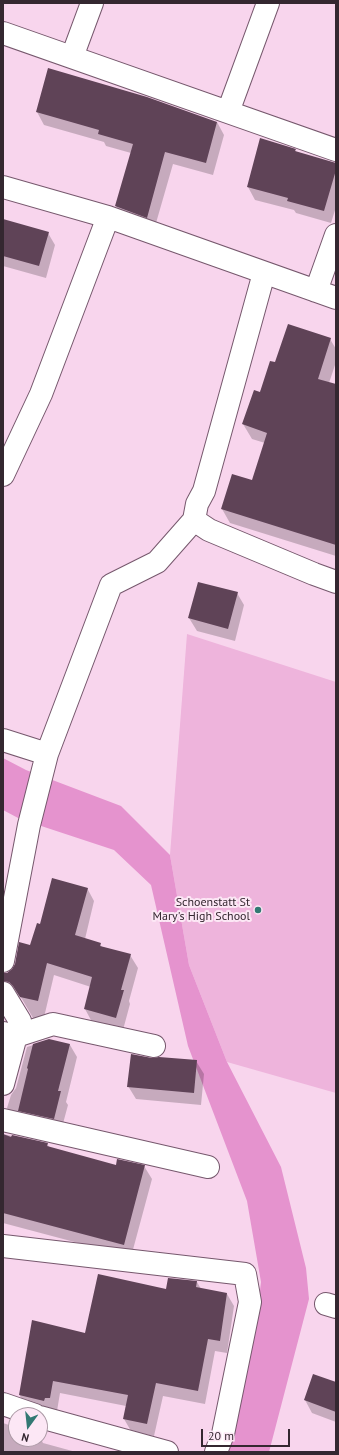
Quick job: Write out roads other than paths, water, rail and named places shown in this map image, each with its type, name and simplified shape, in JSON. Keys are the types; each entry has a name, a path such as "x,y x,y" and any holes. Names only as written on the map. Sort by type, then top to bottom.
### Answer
{"street":[{"path":"72,57 92,3"},
{"path":"228,112 268,3"},
{"path":"3,32 336,150"},
{"path":"3,187 108,217 326,295 336,235"},
{"path":"3,475 41,394 108,217"},
{"path":"3,961 35,803 47,754 111,584 157,562 194,520 198,504 204,491 264,273"},
{"path":"194,520 209,530 336,582"},
{"path":"3,740 47,754"},
{"path":"3,993 20,1021 9,1035 3,1084"},
{"path":"9,1035 53,1024 154,1046"},
{"path":"3,1120 208,1167"},
{"path":"3,1246 245,1274 250,1302 223,1434 216,1452"},
{"path":"48,1419 167,1452"}],"place":[{"name":"Schoenstatt St Mary's High School","path":"258,910"}]}
